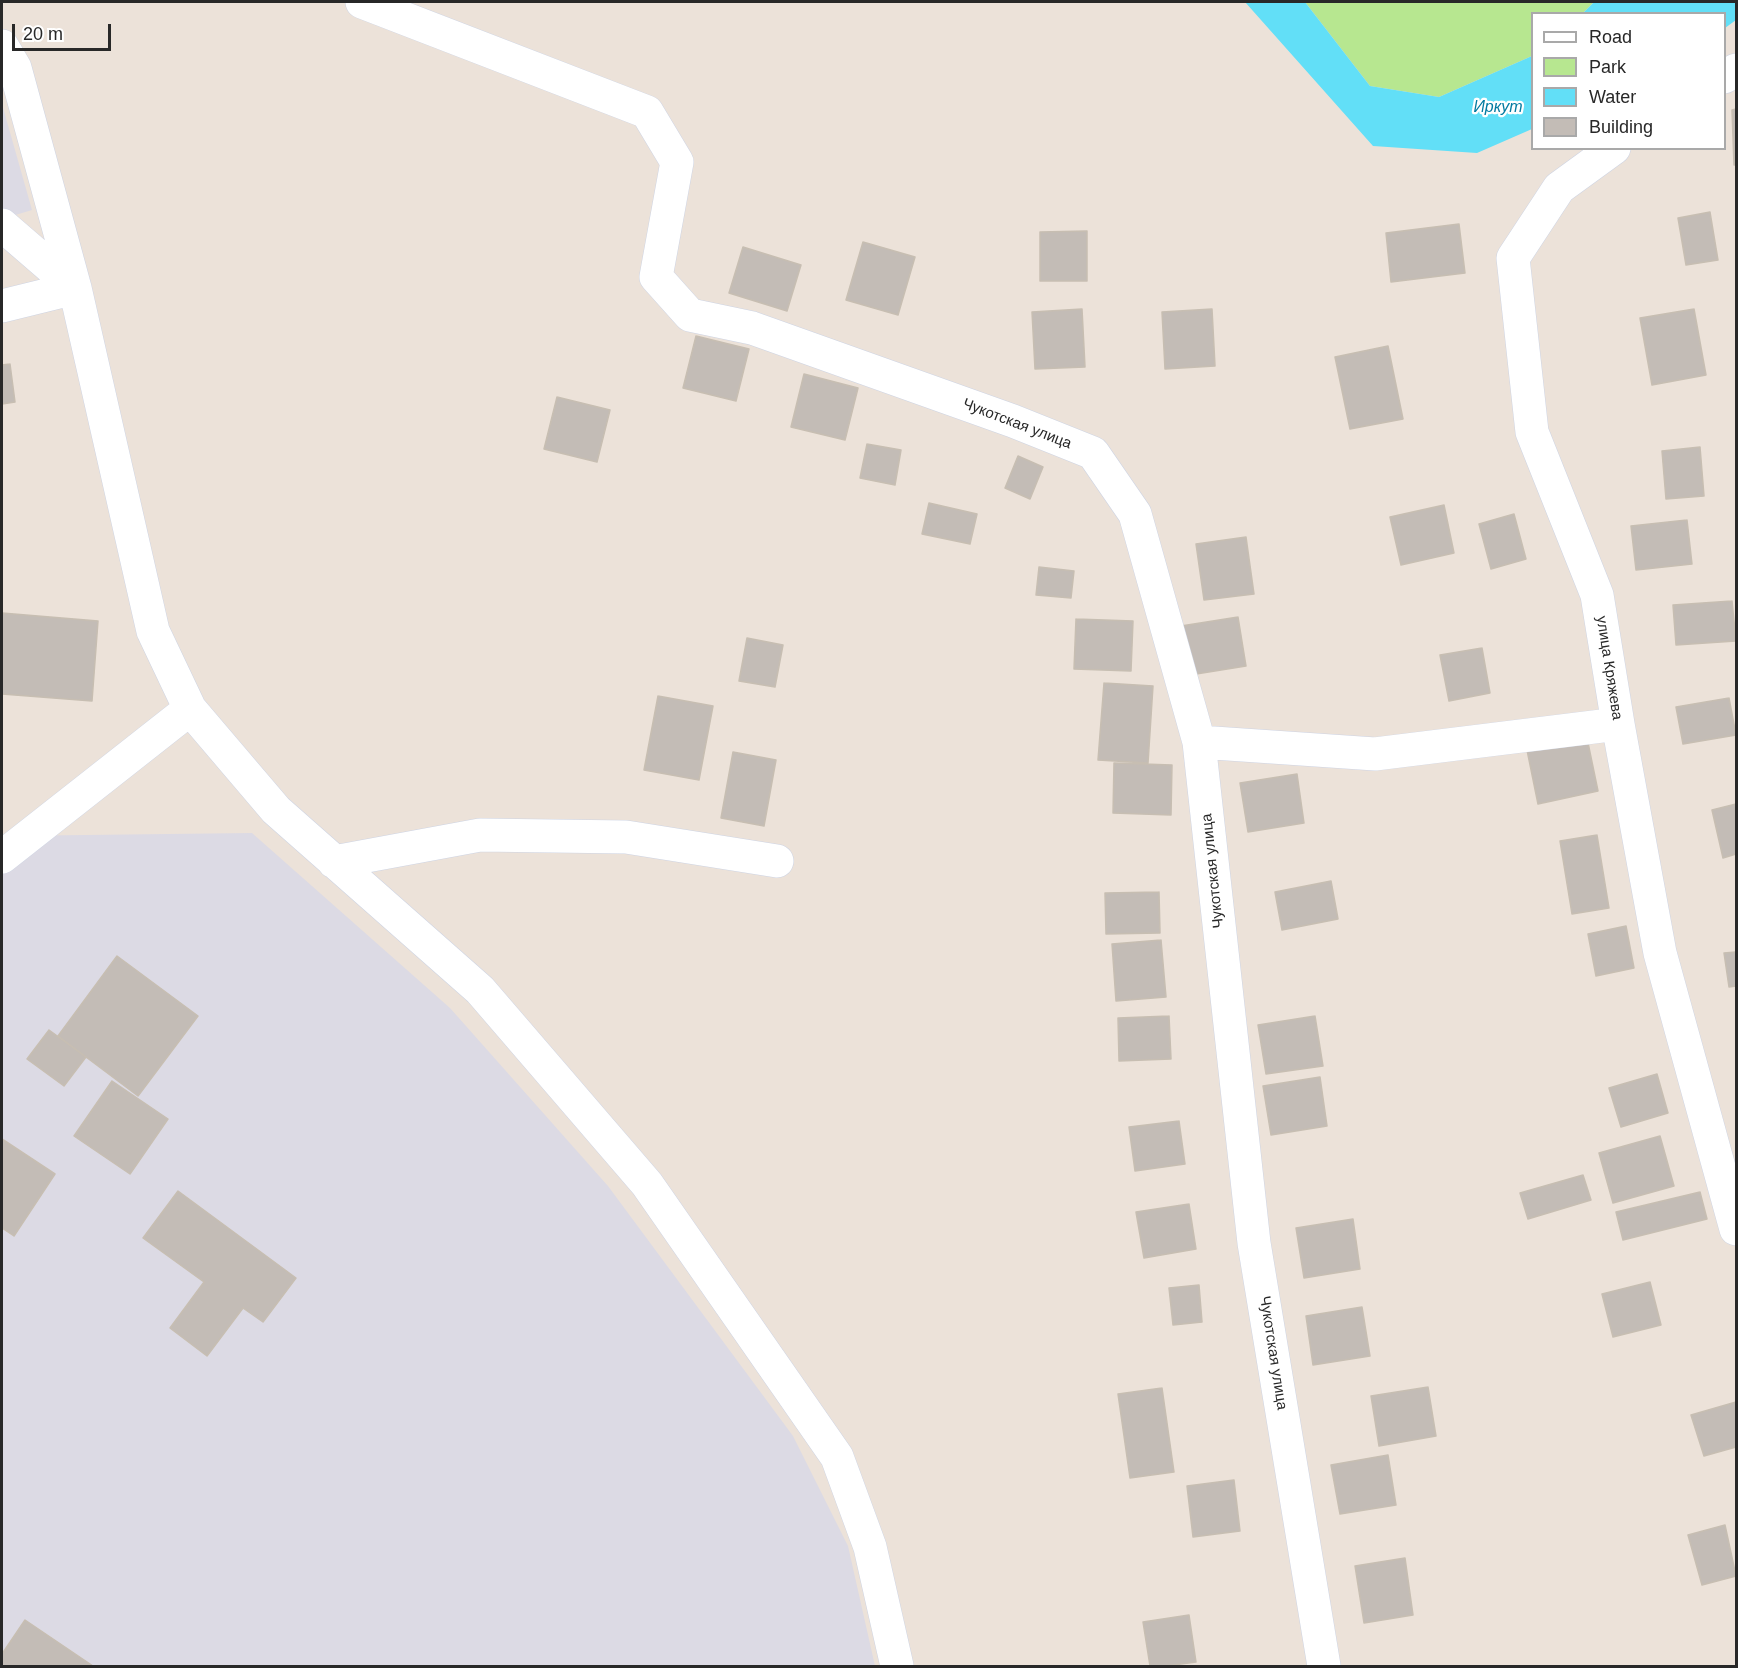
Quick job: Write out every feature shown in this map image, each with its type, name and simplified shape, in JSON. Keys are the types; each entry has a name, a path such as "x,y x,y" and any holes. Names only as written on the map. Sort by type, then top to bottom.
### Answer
{"street":[{"name":"Чукотская улица","path":"362,2 647,112 677,162 656,277 690,315 752,328 1013,421 1093,453 1135,514 1199,742 1254,1243 1324,1666"},
{"path":"2,46 15,68 75,288 153,632 190,709 276,810 480,990 647,1184 837,1457 870,1547 897,1666"},
{"name":"улица Кряжева","path":"1611,150 1559,188 1513,258 1532,432 1597,595 1660,953 1737,1229"},
{"path":"2,225 75,288"},
{"path":"2,306 75,288"},
{"path":"2,857 190,709"},
{"path":"1199,742 1375,754 1618,724"},
{"path":"334,862 480,835 626,837 777,861"}],"shaded area":[{"path":"2,104 32,210 2,219"},
{"path":"252,833 450,1008 608,1186 793,1436 848,1546 875,1666 2,1666 2,836"}],"green space":[{"path":"1305,2 1594,2 1584,12 1531,12 1531,56 1439,97 1370,86"}],"water":[{"name":"Иркут","path":"1245,2 1305,2 1370,86 1439,97 1531,56 1531,129 1477,153 1373,146"},
{"path":"1594,2 1736,2 1736,20 1726,27 1726,12 1584,12"}],"building":[{"path":"1736,109 1736,165 1734,165 1732,110"},
{"path":"1710,212 1718,260 1686,265 1678,218"},
{"path":"1459,224 1465,273 1391,282 1386,233"},
{"path":"1087,231 1087,281 1040,281 1040,232"},
{"path":"863,242 915,257 898,315 846,300"},
{"path":"743,247 801,265 787,311 729,293"},
{"path":"1082,309 1085,367 1035,369 1032,312"},
{"path":"1212,309 1215,366 1165,369 1162,312"},
{"path":"1694,309 1706,375 1652,385 1640,318"},
{"path":"696,336 749,349 736,401 683,388"},
{"path":"1388,346 1403,419 1350,429 1335,357"},
{"path":"10,364 15,402 2,404 2,365"},
{"path":"804,374 858,388 845,440 791,427"},
{"path":"557,397 610,410 597,462 544,449"},
{"path":"867,444 901,450 895,485 860,478"},
{"path":"1700,447 1704,496 1666,499 1662,451"},
{"path":"1018,456 1043,467 1030,499 1005,488"},
{"path":"929,503 977,514 970,544 922,534"},
{"path":"1444,505 1454,553 1401,565 1390,517"},
{"path":"1514,514 1526,559 1491,569 1479,524"},
{"path":"1687,520 1692,564 1636,570 1631,526"},
{"path":"1246,537 1254,594 1204,600 1196,544"},
{"path":"1039,567 1074,571 1071,598 1036,595"},
{"path":"1732,601 1736,641 1676,645 1673,605"},
{"path":"2,613 98,621 92,701 2,694"},
{"path":"1238,617 1246,666 1190,675 1181,626"},
{"path":"1076,619 1133,621 1131,671 1074,669"},
{"path":"747,638 783,645 775,687 739,681"},
{"path":"1482,648 1490,693 1449,701 1440,655"},
{"path":"1104,683 1153,686 1148,763 1098,760"},
{"path":"658,696 713,706 699,780 644,770"},
{"path":"1729,698 1736,735 1683,744 1676,707"},
{"path":"1587,738 1598,791 1538,804 1527,750"},
{"path":"733,752 776,760 764,826 721,818"},
{"path":"1114,763 1172,765 1171,815 1113,813"},
{"path":"1297,774 1304,823 1248,832 1240,783"},
{"path":"1736,804 1736,854 1723,858 1712,810"},
{"path":"1597,835 1609,908 1572,914 1560,841"},
{"path":"1331,881 1338,919 1282,930 1275,892"},
{"path":"1159,892 1160,933 1106,934 1105,893"},
{"path":"1626,926 1634,968 1596,976 1588,934"},
{"path":"1161,940 1166,997 1116,1001 1112,944"},
{"path":"1736,952 1736,986 1729,987 1724,953"},
{"path":"117,956 198,1016 138,1096 58,1036"},
{"path":"1169,1016 1171,1059 1119,1061 1118,1018"},
{"path":"1315,1016 1323,1066 1266,1074 1258,1025"},
{"path":"49,1030 86,1057 64,1086 27,1059"},
{"path":"1657,1074 1668,1113 1621,1127 1609,1088"},
{"path":"1320,1077 1327,1126 1271,1135 1263,1086"},
{"path":"112,1081 168,1119 130,1174 74,1136"},
{"path":"1179,1121 1185,1164 1135,1171 1129,1127"},
{"path":"1660,1136 1674,1186 1613,1203 1599,1153"},
{"path":"2,1139 55,1174 14,1236 2,1228"},
{"path":"1583,1175 1591,1200 1528,1219 1520,1193"},
{"path":"178,1191 296,1278 263,1322 243,1308 207,1356 170,1328 204,1282 143,1238"},
{"path":"1700,1192 1707,1219 1623,1240 1616,1212"},
{"path":"1189,1204 1196,1249 1144,1258 1136,1212"},
{"path":"1353,1219 1360,1269 1304,1278 1296,1228"},
{"path":"1650,1282 1661,1325 1613,1337 1602,1294"},
{"path":"1199,1285 1202,1322 1173,1325 1169,1288"},
{"path":"1362,1307 1370,1356 1313,1365 1306,1316"},
{"path":"1428,1387 1436,1436 1379,1446 1371,1396"},
{"path":"1162,1388 1174,1472 1130,1478 1118,1394"},
{"path":"1736,1402 1736,1447 1704,1456 1691,1415"},
{"path":"1388,1455 1396,1505 1340,1514 1331,1465"},
{"path":"1234,1480 1240,1531 1193,1537 1187,1486"},
{"path":"1725,1525 1736,1576 1702,1585 1688,1535"},
{"path":"1405,1558 1413,1615 1364,1623 1355,1566"},
{"path":"1189,1615 1196,1662 1150,1666 1143,1622"},
{"path":"25,1620 93,1666 2,1666 2,1654"}]}
